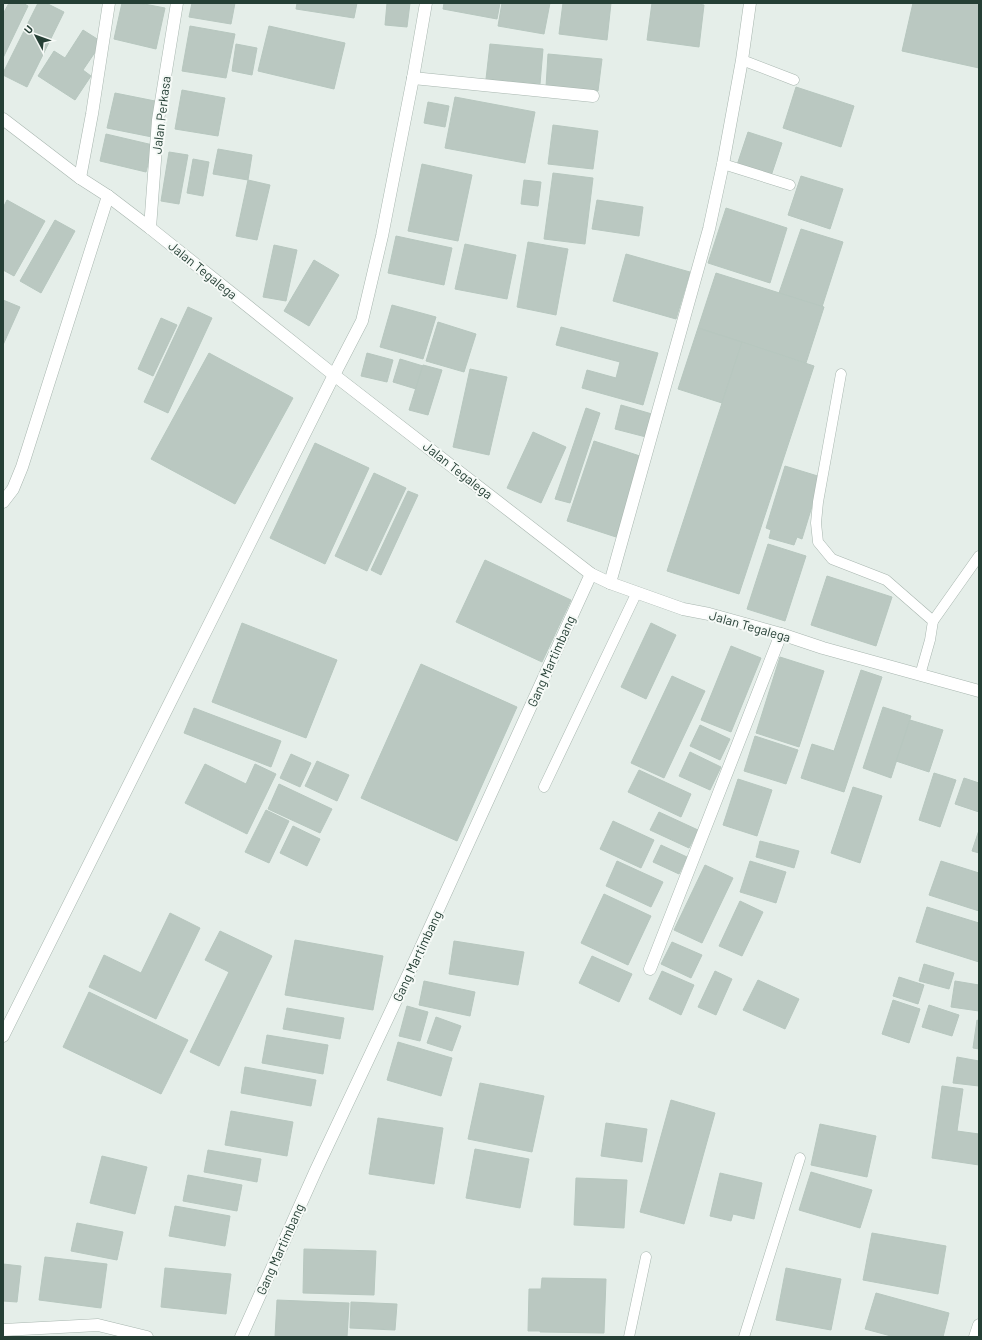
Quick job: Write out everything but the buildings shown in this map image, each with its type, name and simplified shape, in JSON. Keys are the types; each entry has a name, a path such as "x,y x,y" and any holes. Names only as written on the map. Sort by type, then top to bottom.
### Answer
{"street":[{"path":"80,178 92,114 109,3"},
{"name":"Jalan Perkasa","path":"150,228 158,120 177,3"},
{"path":"3,1036 334,374 362,321 382,236 426,3"},
{"path":"610,583 709,229 723,164 742,60 750,3"},
{"path":"413,78 593,96"},
{"name":"Jalan Tegalega","path":"3,119 80,178 108,196 150,228 334,374 591,574 610,583 683,609 709,614 781,634 823,648 979,691"},
{"path":"3,502 13,489 22,467 108,196"},
{"name":"Gang Martimbang","path":"241,1337 316,1170 416,958 591,574"},
{"path":"650,969 781,634"},
{"path":"3,1330 98,1325 147,1337"},
{"path":"976,1337 979,1325"}],"lane":[{"path":"742,60 794,80"},
{"path":"723,164 790,185"},
{"path":"841,374 818,502 816,523 818,542 832,559 886,580 933,621"},
{"path":"920,675 930,640 933,621 979,556"},
{"path":"544,788 637,592"},
{"path":"744,1337 800,1158"},
{"path":"629,1337 646,1257"}]}
